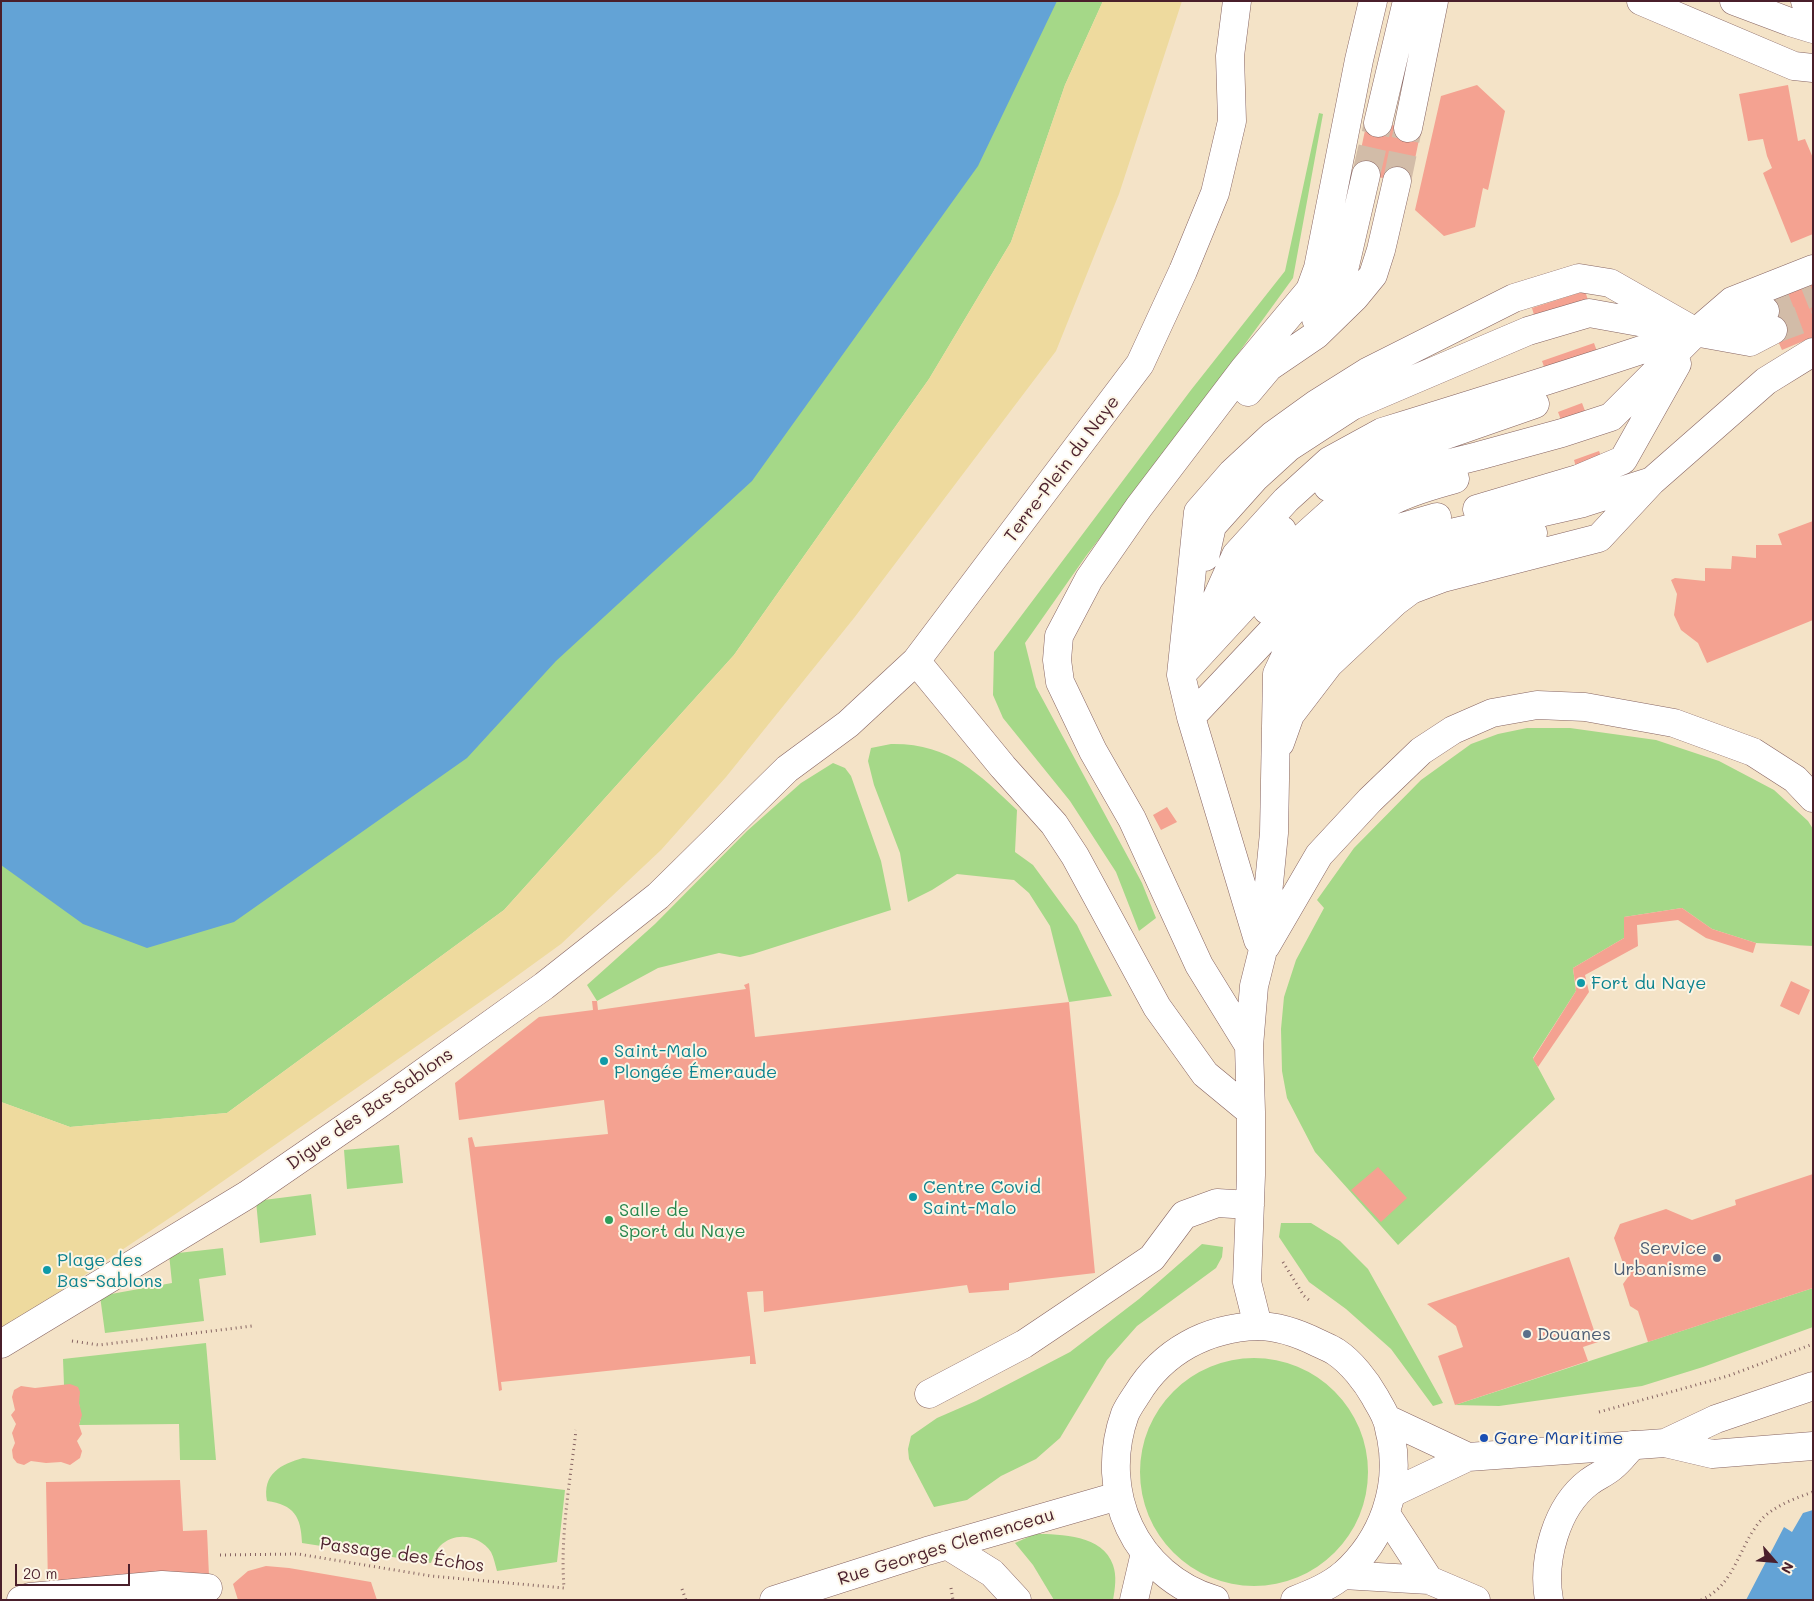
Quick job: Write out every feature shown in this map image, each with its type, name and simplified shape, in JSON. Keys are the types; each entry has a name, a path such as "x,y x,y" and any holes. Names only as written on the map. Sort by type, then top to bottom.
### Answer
{"street":[{"name":"Terre-Plein du Naye","path":"716,841 787,769 848,724 916,661 1140,364 1183,271 1215,193 1232,122 1230,56 1237,1"},
{"path":"1249,1046 1199,965 1132,819 1093,751 1060,682 1058,660 1059,636 1089,579 1139,507 1244,369 1310,290 1318,268 1359,60 1373,1"},
{"path":"1378,123 1407,1"},
{"path":"1392,63 1432,11 1449,1"},
{"path":"1641,1 1794,66 1813,68"},
{"path":"1744,2 1803,10"},
{"path":"1408,128 1432,11"},
{"path":"1059,636 1269,367 1307,329 1331,301 1344,270 1366,175"},
{"path":"1269,367 1316,335 1355,297 1373,275 1381,250 1397,181"},
{"path":"1182,675 1263,586 1299,541 1337,507 1372,484 1410,472 1562,433 1611,417 1696,332 1732,301 1813,269"},
{"path":"1262,954 1191,717 1182,675 1198,512 1232,472 1273,435 1316,404 1367,372 1514,298 1579,278 1610,283 1696,332"},
{"path":"1185,633 1212,526 1255,478 1289,447 1352,406 1528,331 1589,313 1696,332"},
{"path":"1182,675 1236,555 1286,500 1329,462 1382,432 1590,368 1696,332 1742,320 1769,321"},
{"path":"1191,717 1275,599 1326,547 1356,522 1392,501 1435,484 1568,447 1612,432 1696,332"},
{"path":"1191,717 1286,616 1339,566 1399,528 1424,520 1487,507 1534,493 1578,479 1623,460 1696,332"},
{"path":"1275,759 1290,715 1329,664 1395,602 1411,590 1444,578 1599,538 1652,481 1766,381 1813,352"},
{"path":"1258,1326 1247,1282 1251,1112 1249,1046 1254,986 1262,954 1274,833 1277,674 1297,631 1373,565 1416,541 1583,503 1652,481"},
{"path":"916,661 1003,767 1054,824 1075,856 1157,1007 1205,1074 1251,1112"},
{"path":"1262,954 1319,855 1370,800 1421,751 1453,730 1492,712 1538,704 1585,707 1674,723 1753,752 1795,779 1813,798"},
{"name":"Digue des Bas-Sablons","path":"11,1339 247,1195 378,1105 544,986 658,896 716,841"},
{"path":"929,1394 1024,1344 1152,1258 1184,1216 1217,1203 1250,1205"},
{"path":"1215,1600 1198,1595 1169,1577 1145,1553 1128,1526 1118,1496 1115,1454 1125,1413 1147,1378 1178,1349 1216,1332 1258,1326 1299,1333 1337,1353 1366,1382 1387,1418 1394,1455 1389,1504 1375,1537 1343,1575 1318,1591 1295,1600"},
{"path":"1665,1443 1716,1419 1813,1386"},
{"path":"1387,1418 1468,1457"},
{"path":"1389,1504 1468,1457 1665,1443 1712,1454 1813,1446"},
{"path":"1549,1600 1546,1587 1551,1545 1559,1521 1570,1503 1589,1482 1612,1468 1634,1445"},
{"name":"Rue Georges Clemenceau","path":"774,1600 947,1546 1118,1496"},
{"path":"1389,1504 1428,1580"},
{"path":"947,1546 992,1574 1017,1600"},
{"path":"1134,1600 1145,1553"},
{"path":"1343,1575 1428,1580 1476,1600"},
{"path":"21,1600 30,1597 162,1585 208,1588"}],"path":[{"path":"1282,1262 1304,1296 1312,1302"},
{"path":"11,1339 99,1345 252,1326"},
{"path":"1592,1414 1728,1376 1813,1344"},
{"name":"Passage des Échos","path":"236,1554 298,1554 431,1576 564,1588 562,1562 576,1430"},
{"path":"1701,1600 1709,1596 1728,1579 1749,1537 1766,1516 1791,1499 1813,1492"},
{"path":"682,1589 686,1600"}],"green space":[{"path":"1,1 1103,1 1065,85 1011,242 929,379 734,655 504,910 227,1113 70,1127 1,1102"},
{"path":"1319,113 1323,114 1293,278 1184,428 1086,556 1025,643 1036,687 1142,883 1156,918 1139,931 1116,872 1070,801 1003,718 993,695 994,652 1191,390 1285,271"},
{"path":"1527,728 1570,728 1656,740 1719,761 1774,790 1808,821 1813,829 1813,946 1756,943 1712,929 1682,908 1624,917 1624,938 1573,968 1576,991 1533,1058 1555,1099 1398,1245 1315,1152 1287,1098 1282,1071 1281,1029 1284,997 1296,960 1324,908 1317,900 1354,848 1421,780 1471,744 1498,734"},
{"path":"891,744 911,745 946,755 975,773 1017,810 1015,852 1033,865 1077,925 1112,996 1069,1002 1050,926 1029,893 1014,880 957,874 908,902 900,853 874,785 868,761 871,748"},
{"path":"833,763 845,768 851,776 881,861 891,910 753,954 740,957 719,953 658,968 597,1001 587,985 655,924 747,831 801,783"},
{"path":"399,1145 403,1183 347,1189 344,1150"},
{"path":"311,1194 316,1235 260,1243 256,1201"},
{"path":"1281,1223 1311,1223 1340,1241 1368,1269 1443,1403 1433,1406 1391,1349 1346,1309 1309,1282 1279,1237"},
{"path":"1202,1244 1223,1247 1222,1257 1216,1268 1137,1326 1107,1360 1060,1438 1036,1459 1001,1476 967,1500 934,1507 909,1459 908,1449 911,1436 937,1418 976,1401 1070,1352 1139,1299"},
{"path":"223,1248 226,1275 199,1279 204,1321 105,1333 100,1296 172,1283 169,1254"},
{"path":"1813,1288 1813,1327 1703,1367 1642,1386 1499,1406 1455,1405"},
{"path":"206,1343 216,1460 180,1460 179,1424 79,1425 81,1417 79,1391 77,1387 64,1385 63,1359"},
{"path":"1254,1358 1276,1360 1298,1367 1317,1377 1335,1391 1349,1409 1359,1428 1366,1450 1368,1472 1366,1494 1359,1516 1349,1535 1335,1553 1317,1567 1298,1577 1276,1584 1254,1586 1232,1584 1210,1577 1191,1567 1173,1553 1159,1535 1149,1516 1142,1494 1140,1472 1142,1450 1149,1428 1159,1409 1173,1391 1191,1377 1210,1367 1232,1360"},
{"path":"303,1458 565,1490 557,1562 497,1571 492,1554 486,1546 467,1537 453,1538 446,1541 437,1550 431,1563 302,1543 300,1526 294,1513 284,1505 267,1501 266,1492 270,1477 275,1472 287,1463"},
{"path":"1035,1534 1080,1538 1100,1548 1108,1555 1114,1569 1113,1600 1054,1600 1033,1565 1015,1543"}],"sand":[{"path":"1103,1 1182,1 1119,194 1056,351 854,618 726,777 661,850 561,944 183,1209 1,1331 1,1102 70,1127 227,1113 504,910 734,655 929,379 1011,242 1065,85"}],"water":[{"path":"1,1 1057,1 978,166 752,481 556,661 467,758 234,922 147,948 83,924 1,865"},
{"path":"1813,1510 1813,1600 1746,1600 1784,1527 1792,1532 1803,1513"}],"building":[{"path":"1477,85 1505,111 1488,190 1483,188 1475,227 1444,236 1415,210 1441,96"},
{"path":"1788,85 1798,141 1805,139 1813,158 1813,234 1791,243 1763,173 1772,168 1763,139 1748,141 1739,94"},
{"path":"1367,121 1421,130 1410,183 1356,173"},
{"path":"1813,279 1813,337 1782,350 1760,301"},
{"path":"1585,291 1590,306 1536,322 1532,308"},
{"path":"1594,343 1599,357 1547,375 1542,361"},
{"path":"1582,403 1587,416 1563,425 1558,412"},
{"path":"1599,451 1605,466 1578,474 1574,460"},
{"path":"1813,521 1813,620 1707,663 1698,643 1681,630 1674,615 1677,594 1671,580 1675,578 1705,581 1705,568 1731,569 1732,556 1756,558 1756,545 1782,545 1778,534"},
{"path":"1167,807 1177,822 1161,830 1153,815"},
{"name":"Fort du Naye","path":"1682,908 1712,929 1756,943 1753,953 1706,938 1678,920 1637,925 1638,946 1585,975 1589,992 1538,1067 1533,1059 1576,991 1573,968 1624,938 1624,917"},
{"path":"1791,981 1810,990 1799,1015 1780,1006"},
{"path":"749,983 755,1037 1069,1002 1095,1273 1009,1283 1009,1290 969,1293 967,1285 764,1312 763,1291 747,1292 756,1364 750,1364 750,1356 501,1382 502,1390 499,1391 468,1138 472,1137 475,1147 608,1134 604,1100 459,1120 455,1083 539,1017 593,1010 592,1001 597,1001 598,1010 746,989 744,985"},
{"path":"1378,1167 1407,1198 1381,1222 1351,1190"},
{"name":"Service Urbanisme","path":"1813,1174 1813,1288 1648,1342 1638,1311 1630,1306 1623,1284 1628,1277 1614,1238 1620,1224 1666,1209 1692,1220 1736,1205 1735,1200"},
{"name":"Douanes","path":"1569,1257 1598,1342 1583,1347 1588,1361 1455,1405 1438,1356 1463,1347 1456,1326 1427,1304"},
{"path":"70,1384 78,1387 80,1392 79,1403 82,1415 79,1425 82,1434 77,1441 82,1451 80,1458 70,1465 61,1462 31,1461 24,1465 17,1463 13,1458 12,1450 15,1443 12,1433 16,1424 11,1415 15,1410 12,1397 14,1390 21,1386 35,1388"},
{"path":"180,1480 183,1531 207,1530 209,1576 48,1586 46,1482"},
{"path":"266,1566 371,1582 377,1600 238,1600 233,1584 248,1571"}],"tunnel":[{"path":"1366,175 1378,123"},
{"path":"1397,181 1408,128"},
{"path":"1765,311 1813,292"},
{"path":"1773,330 1813,315"}],"place":[{"name":"Fort du Naye","path":"1581,983"},
{"name":"Saint-Malo Plongée Émeraude","path":"604,1061"},
{"name":"Centre Covid Saint-Malo","path":"913,1197"},
{"name":"Salle de Sport du Naye","path":"609,1220"},
{"name":"Service Urbanisme","path":"1717,1258"},
{"name":"Plage des Bas-Sablons","path":"47,1270"},
{"name":"Douanes","path":"1527,1334"},
{"name":"Gare Maritime","path":"1484,1438"}]}
